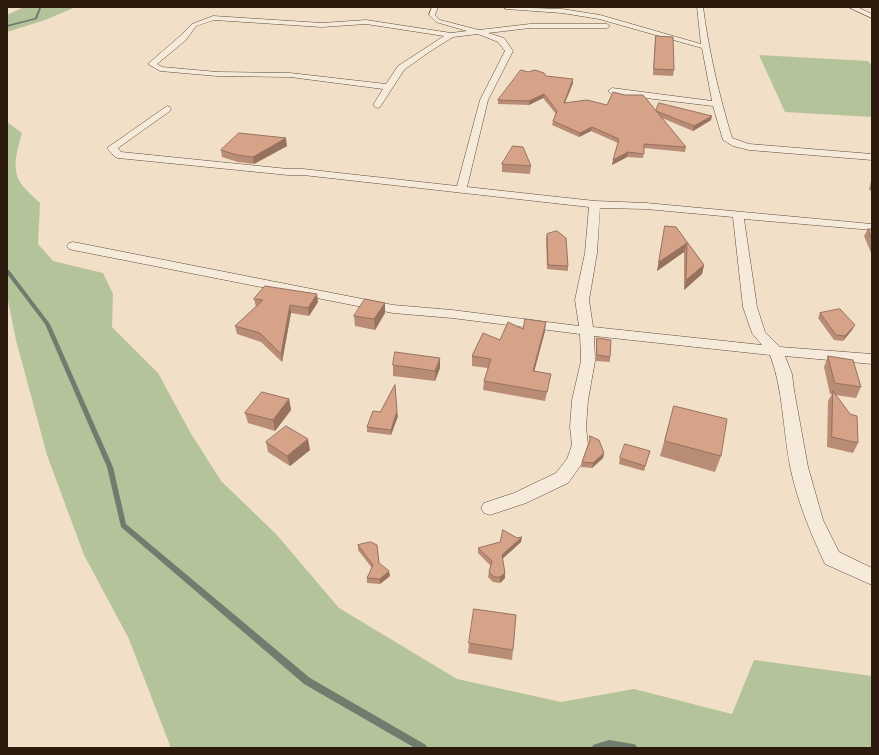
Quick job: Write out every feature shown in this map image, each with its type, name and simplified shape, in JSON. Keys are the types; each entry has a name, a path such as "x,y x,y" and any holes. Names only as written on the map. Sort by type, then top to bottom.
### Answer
{"street":[{"path":"435,7 432,15 438,21 479,32 501,40 509,51 484,100 461,189"},
{"path":"506,7 562,11 600,17 705,48"},
{"path":"591,7 600,17"},
{"path":"700,7 705,48 717,104 728,140 736,144 749,147 872,157"},
{"path":"851,7 872,16"},
{"path":"389,87 290,75 217,74 160,69 152,64 183,38 194,25 213,18 322,25 366,22 451,35 530,26 628,26"},
{"path":"377,105 401,68 426,50 451,35"},
{"path":"612,91 717,104"},
{"path":"167,109 112,148 118,155 288,172 303,172 595,204 738,214 872,227"},
{"path":"490,508 520,498 562,478 575,461 580,445 578,426 580,400 588,361 587,331 582,300 591,253 595,204"},
{"path":"738,214 750,307 759,333 776,351 785,374 786,390 799,467 814,520 832,558 872,577"},
{"path":"73,246 393,309 452,314 587,331 776,351 872,359"}],"green space":[{"path":"24,7 76,7 45,20 7,32 7,15"},
{"path":"759,55 868,61 872,66 872,117 785,112"},
{"path":"7,122 22,133 16,158 17,176 24,188 40,203 38,244 53,261 103,273 113,294 112,327 158,373 190,432 221,481 276,534 339,608 457,679 561,702 634,689 732,714 754,660 872,676 872,748 171,748 129,639 84,555 47,455 16,340 7,296"}],"building":[{"path":"656,36 673,37 674,70 654,69"},
{"path":"521,70 528,72 535,70 544,73 546,76 573,79 564,103 587,100 607,105 613,92 625,95 643,95 686,147 644,144 644,154 628,152 613,160 619,139 592,127 580,133 553,121 557,111 544,94 529,101 498,100"},
{"path":"659,103 712,116 694,126 656,111"},
{"path":"239,133 286,138 253,157 237,155 221,150"},
{"path":"513,146 523,147 531,166 502,164"},
{"path":"665,226 676,227 704,265 686,280 687,243 659,262"},
{"path":"868,229 872,229 872,239"},
{"path":"557,231 566,238 568,266 548,265 547,234"},
{"path":"265,286 317,294 308,308 290,305 281,354 260,333 235,326 263,300 254,299"},
{"path":"365,299 385,303 374,319 354,316"},
{"path":"840,309 855,325 845,336 836,335 820,313"},
{"path":"525,319 546,322 533,371 551,374 547,392 484,381 491,359 472,356 483,333 500,340 508,322 523,329"},
{"path":"597,338 611,340 610,357 597,355"},
{"path":"395,352 440,358 435,371 393,365"},
{"path":"828,356 853,360 861,387 835,383"},
{"path":"395,385 397,411 391,430 367,427 373,411 380,412"},
{"path":"833,391 850,414 857,416 858,443 832,437"},
{"path":"262,392 289,399 273,420 245,413"},
{"path":"674,406 727,419 721,456 665,441"},
{"path":"286,426 308,439 287,456 266,442"},
{"path":"590,436 599,440 604,453 593,463 582,462 590,440"},
{"path":"625,444 650,451 645,466 620,458"},
{"path":"503,530 517,538 522,537 502,555 505,573 500,577 494,577 489,572 492,561 478,548 500,542"},
{"path":"371,542 377,545 379,563 389,571 380,579 367,578 373,565 358,545"},
{"path":"474,609 516,615 513,650 469,643"}],"waterway":[{"path":"7,26 36,18 40,8 42,7"},
{"path":"7,271 47,324 110,467 123,525 307,681 423,748"},
{"path":"596,748 609,744 633,748"}]}
